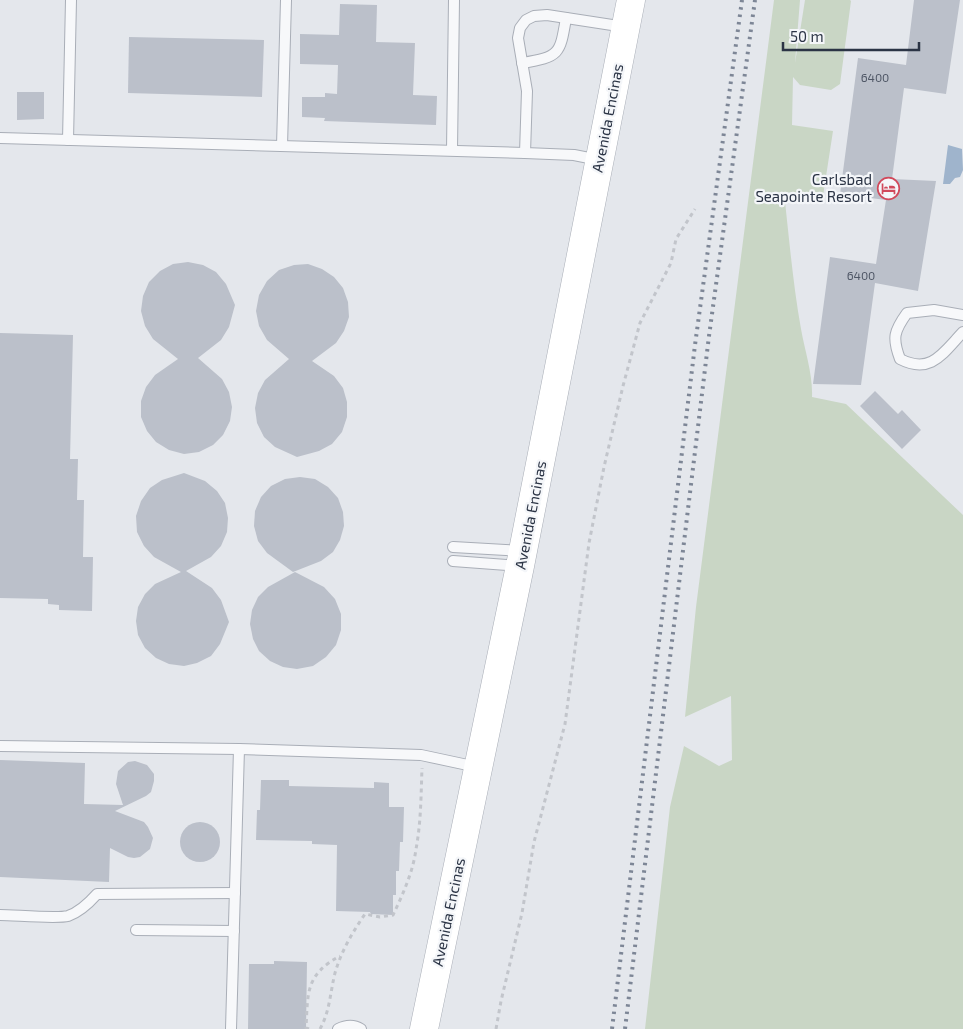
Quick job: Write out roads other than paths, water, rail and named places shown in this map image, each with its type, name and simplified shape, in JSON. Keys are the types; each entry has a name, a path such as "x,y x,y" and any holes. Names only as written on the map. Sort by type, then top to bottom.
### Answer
{"street":[{"name":"Avenida Encinas","path":"424,1029 521,558 631,0"}],"lane":[{"path":"68,140 71,0"},
{"path":"282,146 286,0"},
{"path":"452,150 454,0"},
{"path":"525,153 527,91 518,38 520,28 526,20 534,16 547,15 626,27"},
{"path":"522,63 545,59 553,55 560,48 566,18"},
{"path":"0,138 452,150 574,155 599,160"},
{"path":"963,315 934,310 907,313 896,328 895,345 900,359 911,364 928,364 940,356 963,332"},
{"path":"453,547 521,558"},
{"path":"453,561 521,558"},
{"path":"0,746 239,749 421,755 478,768"},
{"path":"231,1029 239,749"},
{"path":"0,915 66,917 88,904 96,894 235,893"},
{"path":"136,930 234,931"},
{"path":"338,1029 351,1025 361,1029"}],"water":[{"path":"948,145 962,149 963,170 960,177 955,178 950,184 943,184"}],"railway":[{"path":"612,1029 695,345 742,0"},
{"path":"625,1029 709,336 755,0"}],"place":[{"name":"Carlsbad Seapointe Resort","path":"888,188"}]}
